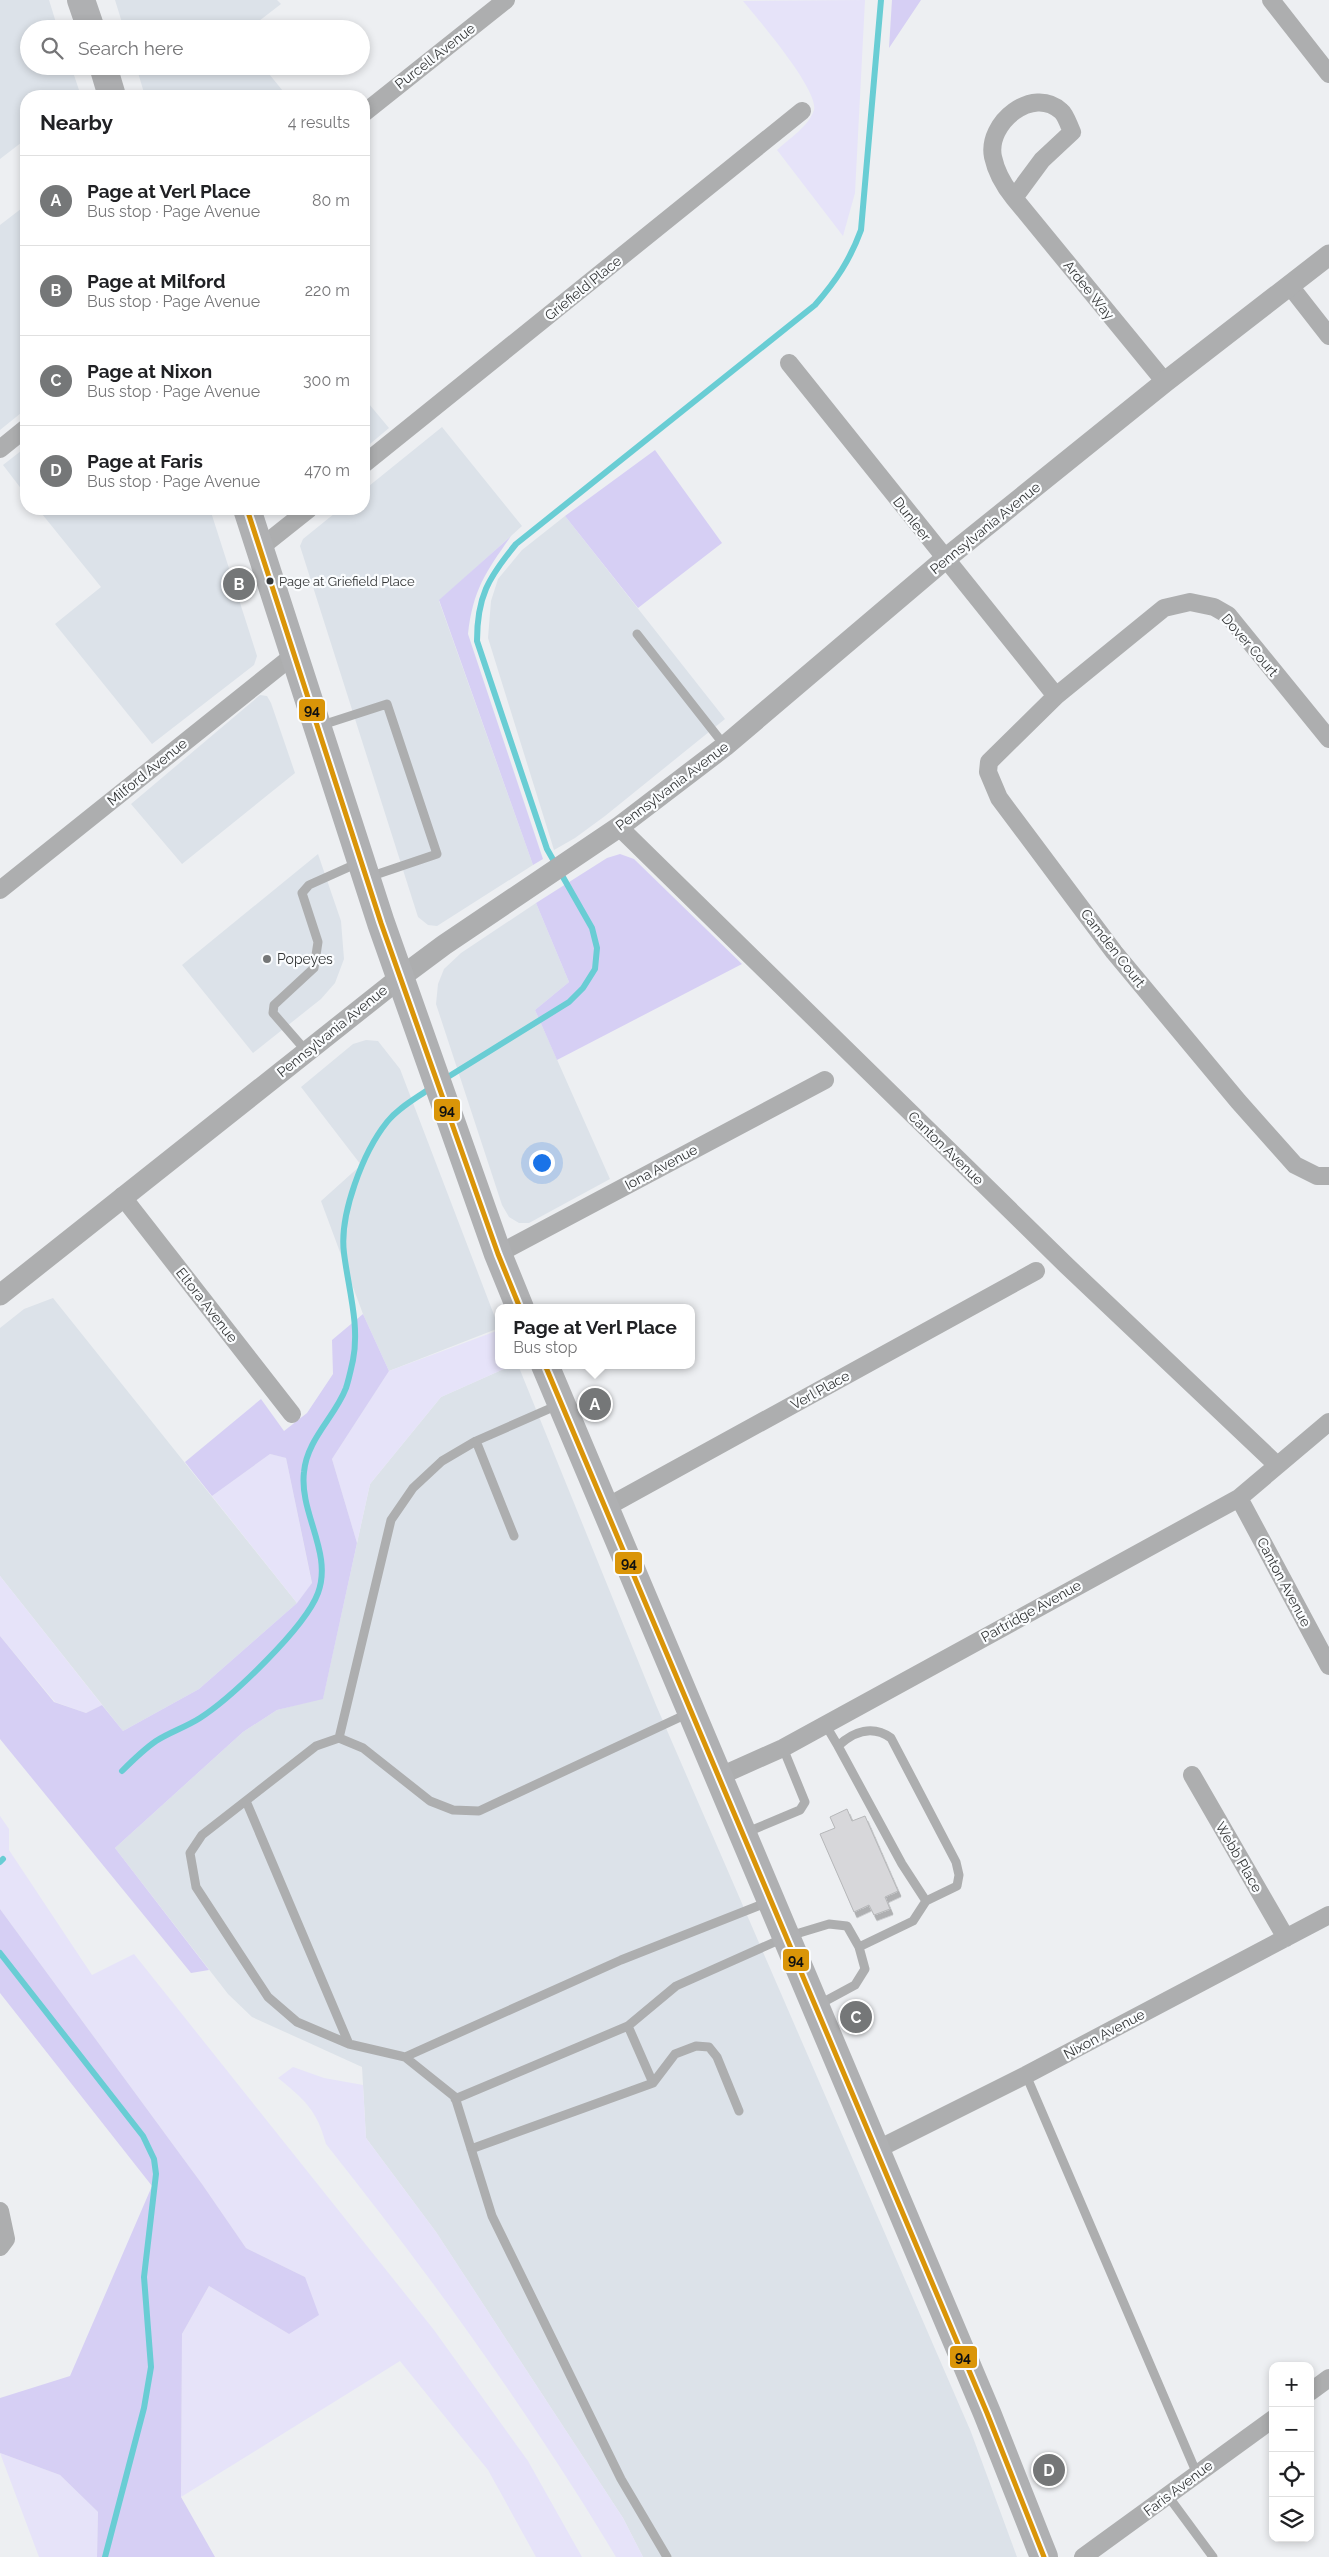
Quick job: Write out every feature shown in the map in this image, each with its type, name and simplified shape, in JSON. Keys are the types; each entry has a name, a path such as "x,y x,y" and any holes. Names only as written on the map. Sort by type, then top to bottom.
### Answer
{"main road":[{"path":"81,0 88,20"},
{"path":"106,75 110,90"},
{"path":"249,515 364,870 442,1098 498,1254 518,1304"},
{"path":"546,1369 1020,2491 1040,2554"}],"street":[{"name":"Purcell Avenue","path":"370,108 506,0"},
{"path":"1270,0 1329,74"},
{"name":"Ardee Way","path":"1014,198 1042,160 1072,132 1062,111 1045,101 1023,104 996,132 992,155 1005,187 1014,198 1165,382"},
{"name":"Griefield Place","path":"370,459 802,111"},
{"name":"Pennsylvania Avenue","path":"1,1292 401,977 444,945 618,827 725,746 944,560 1165,382 1329,255"},
{"path":"1290,286 1329,336"},
{"name":"Dunleer","path":"789,363 944,560 1056,696"},
{"path":"0,449 20,433"},
{"path":"260,548 301,515"},
{"name":"Dover Court","path":"1056,696 1164,608 1190,602 1214,607 1228,615 1329,739"},
{"name":"Milford Avenue","path":"0,890 295,654"},
{"name":"Camden Court","path":"1056,696 989,762 988,772 998,798 1114,952 1238,1101 1295,1165 1317,1176 1329,1176"},
{"name":"Canton Avenue","path":"618,827 1066,1265 1277,1465"},
{"name":"Iona Avenue","path":"498,1254 825,1080"},
{"name":"Eltora Avenue","path":"122,1196 292,1414"},
{"name":"Verl Place","path":"605,1508 1036,1271"},
{"name":"Partridge Avenue","path":"718,1777 783,1748 1239,1498 1329,1422"},
{"name":"Canton Avenue","path":"1239,1498 1329,1666"},
{"name":"Webb Place","path":"1192,1775 1286,1938"},
{"name":"Nixon Avenue","path":"876,2150 1026,2075 1329,1915"},
{"path":"0,2211 6,2239 0,2247"},
{"path":"1314,2389 1329,2378"},
{"name":"Faris Avenue","path":"1083,2557 1269,2422"}],"lane":[{"path":"637,634 725,746"},
{"path":"308,1052 273,1013 274,1005 314,968 318,942 302,893 309,885 364,870 437,854 387,704 318,727"},
{"path":"339,1738 391,1520 413,1488 442,1461 476,1441 561,1404"},
{"path":"476,1441 514,1536"},
{"path":"667,2557 621,2479 492,2216 455,2099 405,2057 349,2044 297,2022 268,1997 196,1887 190,1853 202,1835 316,1746 339,1738 363,1748 430,1801 453,1810 479,1810 691,1712"},
{"path":"825,1724 902,1864 926,1901"},
{"path":"838,1746 865,1731 880,1730 891,1738 958,1868 957,1886 926,1901 913,1921 859,1947"},
{"path":"742,1834 800,1810 805,1802 783,1748"},
{"path":"246,1801 349,2044"},
{"path":"405,2057 621,1960 771,1900"},
{"path":"455,2099 628,2026 676,1986 786,1937 829,1924 847,1926 859,1947 865,1969 854,1985 816,2006"},
{"path":"628,2026 653,2083"},
{"path":"471,2149 653,2083 675,2054 696,2046 709,2048 717,2057 739,2111"},
{"path":"1026,2075 1197,2474"},
{"path":"1168,2496 1213,2557"}],"shaded area":[{"path":"0,0 49,0 55,20 20,20 20,75 74,75 79,90 20,90 20,144 0,159"},
{"path":"115,0 277,0 281,4 260,20 121,20"},
{"path":"865,0 855,193 843,236 777,150 808,121 814,110 813,100 798,71 743,1"},
{"path":"892,0 921,0 889,48"},
{"path":"139,75 270,75 282,90 143,90"},
{"path":"20,210 20,414 0,430 0,225"},
{"path":"370,405 389,428 370,444"},
{"path":"442,427 522,526 439,601 533,865 437,926 428,925 418,917 300,546 303,539 333,515 370,515 370,485"},
{"path":"655,450 722,543 638,608 565,516"},
{"path":"20,452 20,487 3,465"},
{"path":"43,515 212,515 257,656 254,665 152,744 55,624 101,587"},
{"path":"565,516 725,719 605,816 575,838 554,850 488,638 491,601 498,579 522,550"},
{"path":"511,536 494,560 477,593 468,634 543,859 533,865 439,600"},
{"path":"260,695 267,696 271,703 295,773 182,864 131,804"},
{"path":"318,854 341,921 344,959 335,983 321,999 253,1053 182,965"},
{"path":"620,854 634,859 742,964 557,1060 535,1010 569,982 536,903 607,858"},
{"path":"536,903 569,982 535,1010 610,1179 529,1223 519,1223 509,1217 502,1205 436,1004 438,984 444,969 461,953"},
{"path":"366,1040 378,1041 400,1069 495,1318 495,1330 389,1371 363,1314 321,1201 361,1165 301,1087 353,1044"},
{"path":"53,1298 297,1603 199,1689 123,1731 0,1576 0,1328 24,1309"},
{"path":"363,1314 389,1371 332,1459 357,1543 323,1699 277,1710 243,1732 115,1848 209,1970 191,1973 0,1739 0,1636 54,1702 86,1713 102,1705 123,1731 199,1689 297,1603 312,1583 286,1458 270,1454 212,1496 185,1462 261,1399 284,1431 307,1413 333,1374 332,1340"},
{"path":"495,1331 495,1369 504,1369 441,1397 370,1484 357,1543 332,1459 389,1371"},
{"path":"504,1369 520,1369 656,1705 971,2432 1017,2557 643,2557 623,2518 436,2232 366,2138 362,2067 252,2017 228,1994 115,1848 243,1732 277,1710 323,1698 370,1484 441,1397"},
{"path":"270,1454 286,1458 312,1584 297,1603 212,1496"},
{"path":"0,1576 102,1705 86,1713 55,1702 0,1636"},
{"path":"0,1816 9,1829 9,1850 92,1975 134,1954 434,2330 528,2461 582,2557 536,2557 488,2470 400,2361 181,2497 182,2334 209,2286 289,2334 305,2277 246,2248 202,2184 0,1909"},
{"path":"0,1909 202,2184 246,2248 305,2277 319,2315 289,2334 209,2286 182,2334 181,2497 215,2557 97,2557 98,2512 60,2475 0,2453 0,2398 70,2376 152,2186 0,1993"},
{"path":"293,2067 324,2078 363,2085 366,2138 436,2232 623,2518 643,2557 616,2557 514,2397 441,2294 326,2144 314,2114 295,2092 278,2078"},
{"path":"0,2453 60,2475 98,2512 97,2557 39,2557"}],"building":[{"path":"847,1809 852,1821 865,1816 898,1891 885,1897 890,1909 874,1915 869,1905 854,1912 820,1834 835,1828 830,1817"}],"waterway":[{"path":"443,1080 569,1002 583,988 595,969 597,948 592,928 547,849 477,641 479,612 486,589 498,567 516,544 815,305 836,279 847,261 861,230 881,0"},
{"path":"122,1771 151,1744 200,1718 248,1679 283,1643 310,1608 318,1593 322,1578 321,1563 319,1548 306,1503 304,1472 310,1449 346,1388 353,1360 355,1347 353,1306 343,1238 349,1203 369,1150 387,1122 403,1107 432,1087"},
{"path":"0,1862 3,1859"},
{"path":"0,1953 143,2136 154,2159 156,2174 144,2277 151,2367 144,2408 105,2557"}],"transit line":[{"name":"94","path":"249,515 381,923 498,1254 518,1304"},
{"name":"94","path":"547,1369 987,2413 1044,2557"}],"place":[{"name":"Page at Griefield Place","path":"270,581"},
{"name":"Page at Milford","path":"239,584"},
{"name":"Popeyes","path":"267,959"},
{"name":"Page at Verl Place","path":"595,1404"},
{"name":"Page at Nixon","path":"856,2017"},
{"name":"Page at Faris","path":"1049,2470"}]}
